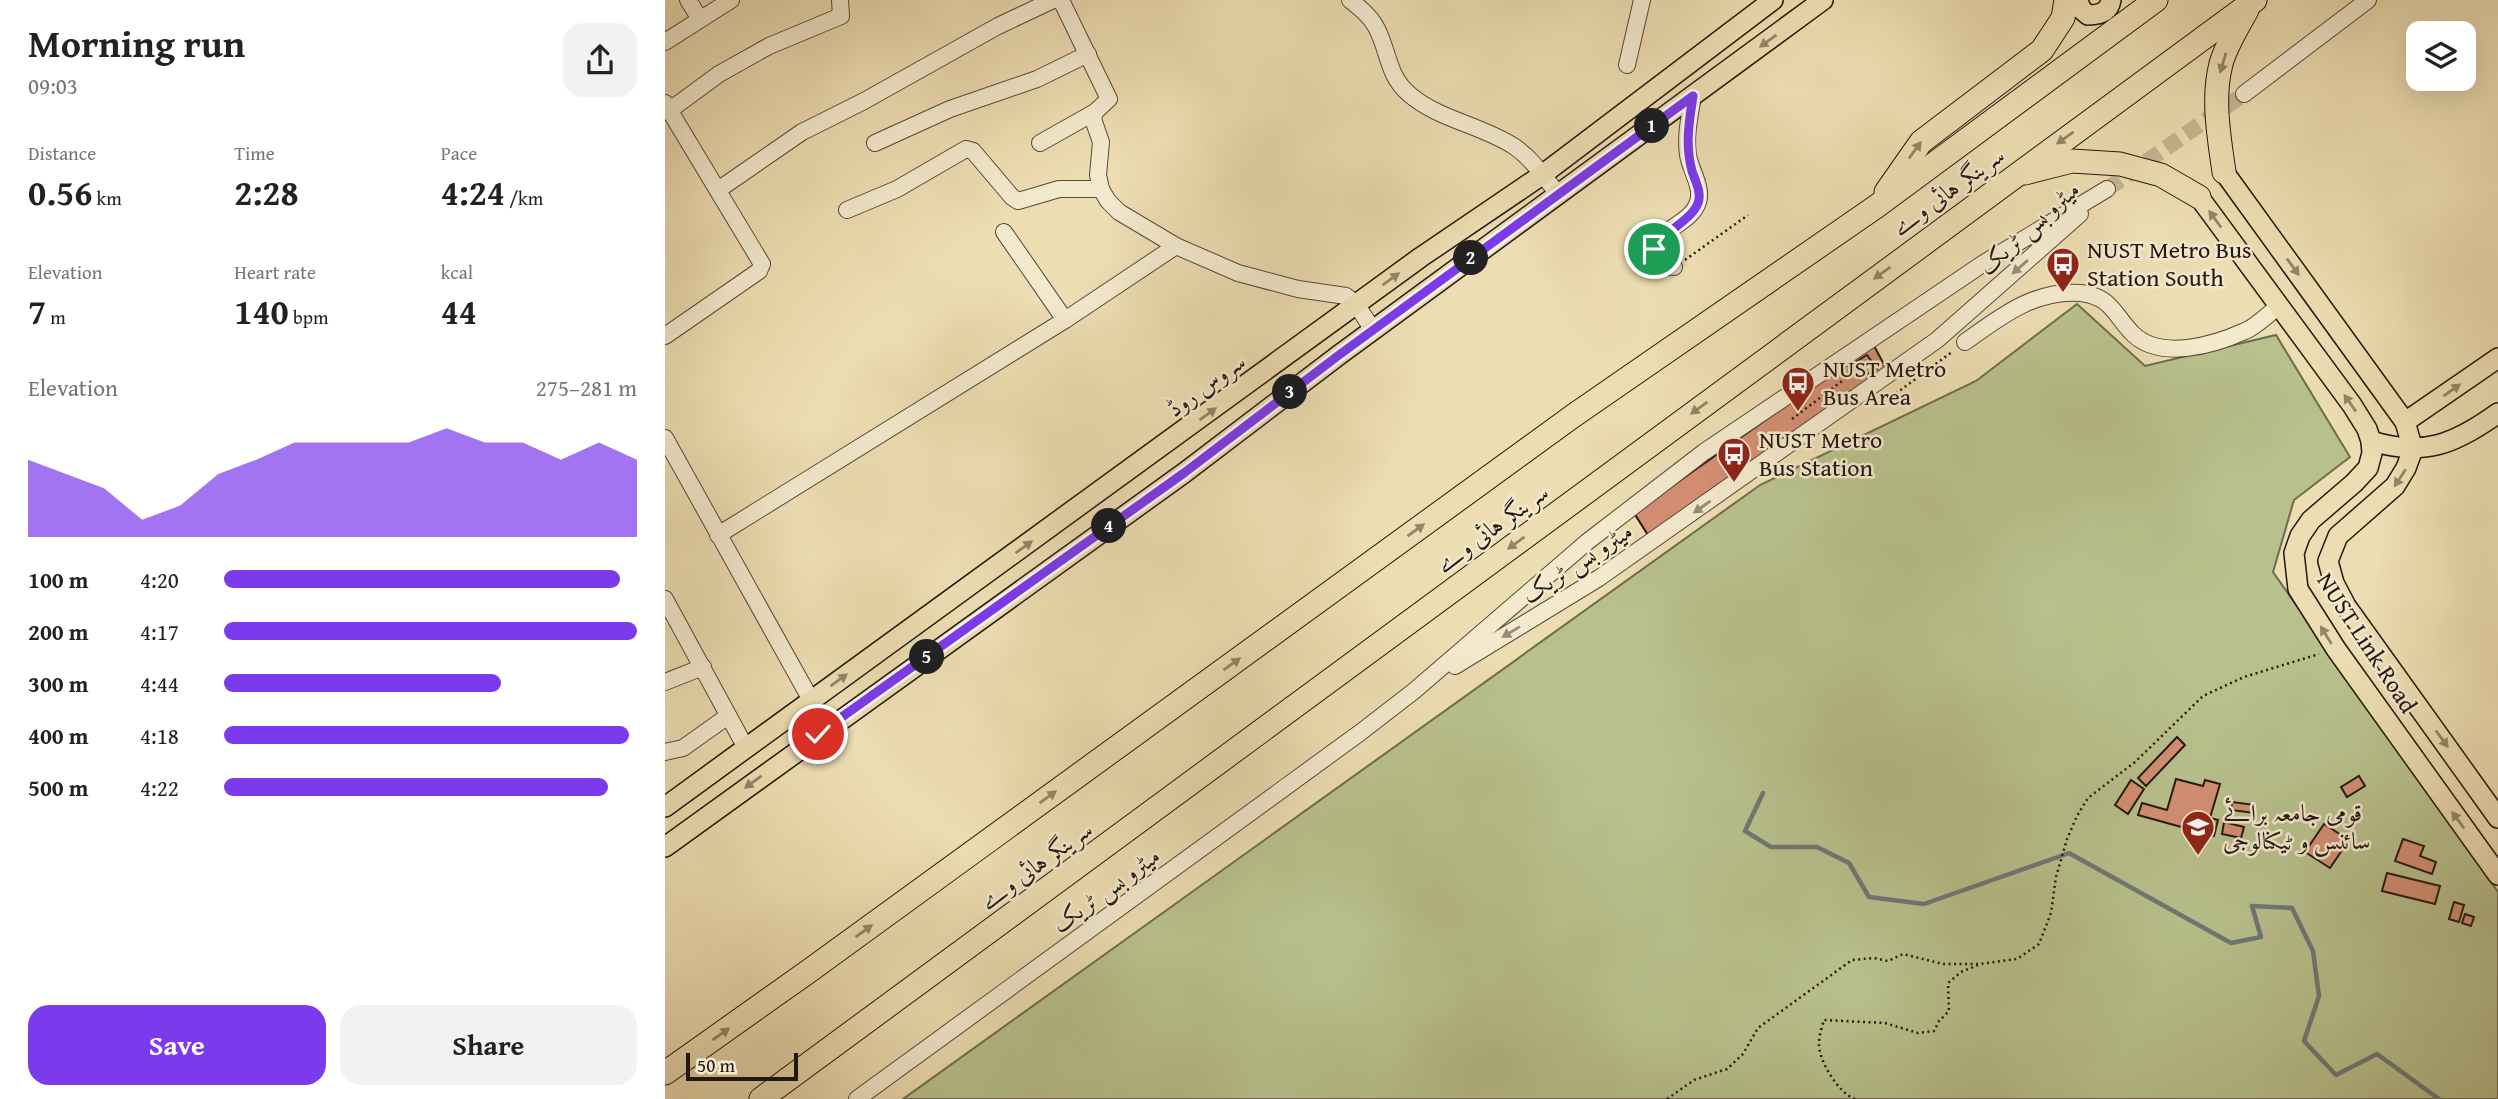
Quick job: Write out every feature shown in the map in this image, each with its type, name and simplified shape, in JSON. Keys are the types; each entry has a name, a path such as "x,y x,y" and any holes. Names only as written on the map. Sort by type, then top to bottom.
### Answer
{"highway":[{"path":"1877,206 1921,142 2042,50 2063,18 2066,0"},
{"name":"سرینگر ہائی وے","path":"665,1073 1573,416 1877,206 2156,0"},
{"path":"2224,172 2217,93 2221,64 2232,36 2254,1"},
{"name":"سرینگر ہائی وے","path":"761,1099 2011,177 2159,73 2254,1"},
{"path":"2011,177 2072,161 2120,164 2161,175 2199,197"}],"main road":[{"name":"سروس روڈ","path":"665,807 1421,257 1542,174 1773,0"},
{"path":"665,847 1184,473 1373,330 1823,0"},
{"path":"2077,0 2088,15 2104,12 2110,6 2111,0"},
{"path":"2224,172 2405,422 2413,449"},
{"path":"2199,197 2352,405 2371,441 2394,448 2437,446 2473,430 2498,413"},
{"path":"1421,257 1442,279"},
{"path":"2405,422 2498,358"},
{"name":"NUST Link Road","path":"2371,441 2372,453 2368,468 2311,520 2300,536 2294,553 2298,589 2336,649 2498,876"},
{"name":"NUST Link Road","path":"2413,449 2395,486 2338,536 2328,561 2334,583 2346,606 2498,818"}],"street":[{"path":"688,0 700,19"},
{"path":"665,42 731,0"},
{"path":"665,336 761,268 761,259 667,106 769,46 841,16 840,0"},
{"path":"718,190 802,132 864,101 998,26 1053,0"},
{"path":"1040,143 1095,112 1109,99 1061,0"},
{"path":"1350,0 1365,12 1375,25 1391,74 1409,94 1437,112 1496,136 1513,146 1526,155 1558,194"},
{"path":"1627,65 1642,0"},
{"path":"2244,94 2368,0"},
{"path":"875,143 950,109 1037,79 1088,54"},
{"path":"1674,267 1664,266 1655,259 1654,249 1659,240 1691,213 1698,203 1699,190 1688,154 1687,136 1693,96"},
{"path":"1095,112 1093,123 1101,142 1098,175 1101,189 1119,212 1176,246 1238,273 1298,289 1346,296 1356,304 1373,330"},
{"path":"847,210 897,189 966,149 972,151 1018,201 1059,189 1101,189"},
{"name":"میٹرو بس ٹریک","path":"857,1099 1414,691 1587,542 1705,452 1962,277 2107,189 1937,340 1599,578 1414,691"},
{"path":"1004,232 1065,320"},
{"path":"719,535 1065,320 1176,246"},
{"path":"1965,342 2018,306 2047,294 2081,293 2105,300 2120,314 2134,335 2154,346 2170,349 2209,343 2247,331 2279,306"},
{"path":"665,438 811,700"},
{"path":"665,598 746,748"},
{"path":"665,682 703,667"},
{"path":"665,752 683,748 729,716"}],"path":[{"path":"1674,267 1748,215"},
{"path":"1887,400 1965,342"},
{"path":"1792,419 1862,366"},
{"path":"1667,1099 1694,1080 1727,1069 1744,1054 1758,1028 1852,960 1874,958 1888,961 1903,954 1943,964 1980,964 2017,959 2039,944 2051,913 2056,877 2067,839 2088,798 2135,762 2203,696 2244,677 2336,649"},
{"path":"1855,1099 1835,1084 1827,1069 1818,1045 1824,1020 1885,1023 1918,1033 1934,1031 1949,1011 1948,983 1961,972 1980,964"}],"green space":[{"path":"2077,304 2145,366 2276,335 2350,457 2294,500 2273,572 2498,892 2498,1099 903,1099 1760,485 1976,381"}],"building":[{"name":"NUST Metro Bus Area","path":"1873,344 1886,368 1648,535 1634,513"},
{"path":"1867,355 1877,369 1859,379 1849,366"},
{"path":"2177,737 2185,745 2146,786 2138,778"},
{"path":"2359,776 2365,786 2347,797 2341,787"},
{"path":"2176,779 2203,786 2205,780 2220,784 2210,818 2218,820 2214,836 2138,815 2142,803 2167,810"},
{"path":"2131,780 2144,789 2128,814 2115,805"},
{"path":"2232,802 2255,805 2254,813 2231,810"},
{"path":"2224,822 2244,827 2241,838 2222,834"},
{"path":"2324,824 2349,840 2330,868 2305,852"},
{"path":"2403,839 2424,846 2420,856 2436,862 2432,874 2395,861"},
{"path":"2387,873 2440,886 2435,904 2382,891"},
{"path":"2454,902 2464,905 2459,922 2449,919"},
{"path":"2465,914 2474,917 2471,926 2462,923"}],"waterway":[{"path":"1763,793 1745,831 1771,847 1817,847 1849,863 1869,897 1924,904 2069,853 2231,943 2261,937 2252,906 2292,908 2313,951 2319,996 2304,1041 2336,1075 2377,1054 2439,1099"}],"tunnel":[{"path":"2107,189 2244,94"}],"place":[{"name":"NUST Metro Bus Station South","path":"2063,294"},
{"name":"NUST Metro Bus Area","path":"1798,413"},
{"name":"NUST Metro Bus Station","path":"1734,484"},
{"name":"قومی جامعہ برائے سائنس و ٹیکنالوجی","path":"2198,857"}],"route":[{"path":"818,734 1184,473 1339,355 1693,96 1687,136 1688,154 1699,190 1698,203 1691,213 1659,240 1654,249"}]}
